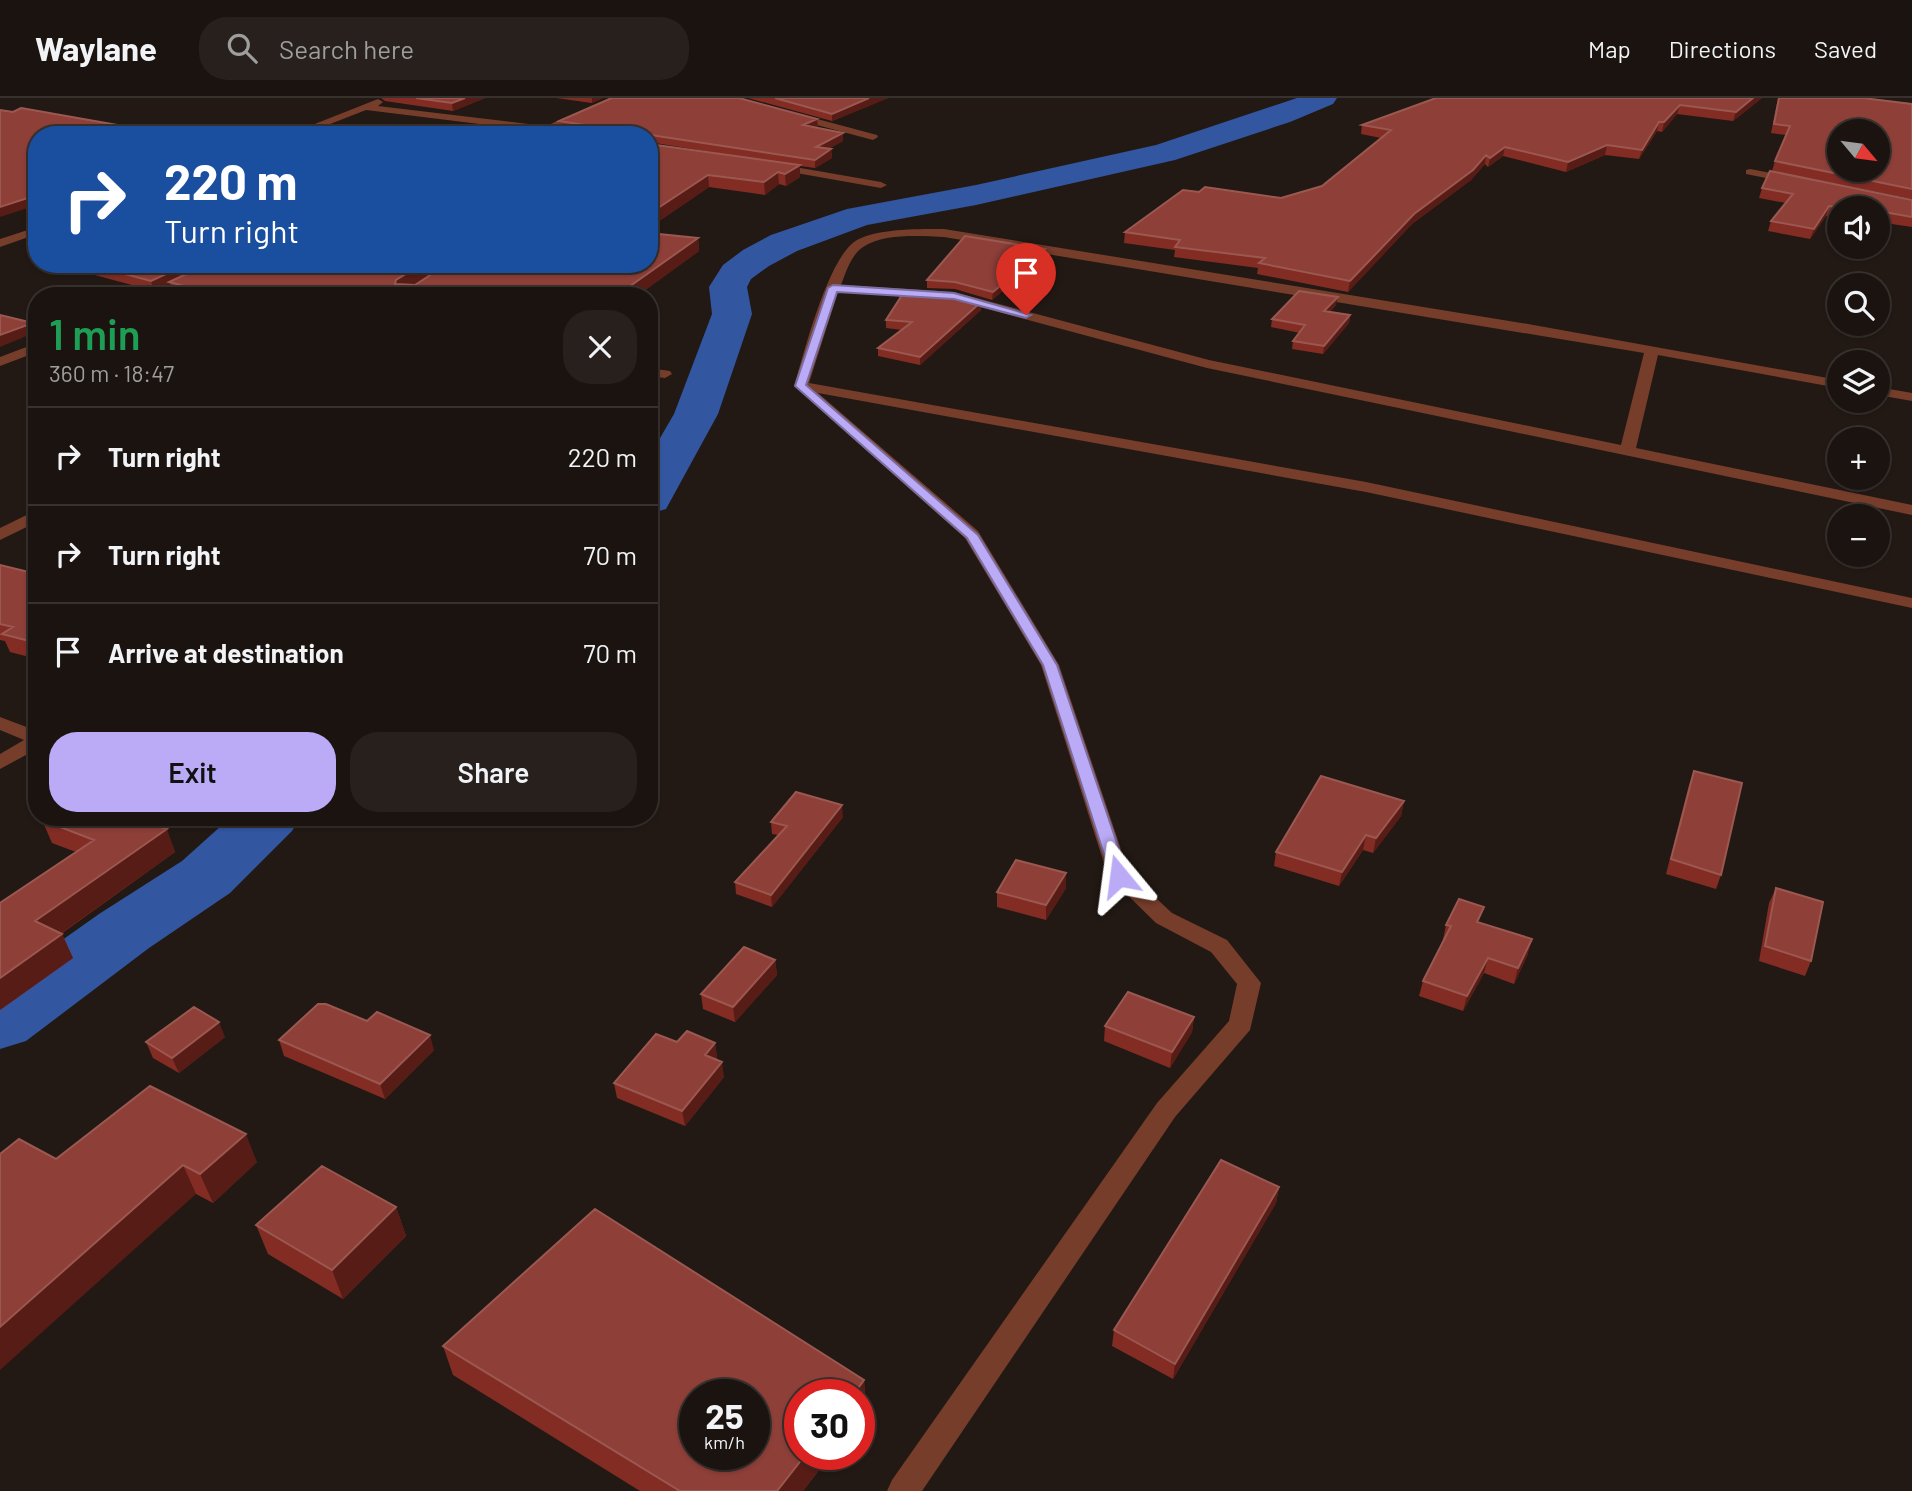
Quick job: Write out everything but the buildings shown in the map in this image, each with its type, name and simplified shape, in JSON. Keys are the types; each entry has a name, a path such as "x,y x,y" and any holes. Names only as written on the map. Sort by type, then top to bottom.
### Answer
{"street":[{"path":"315,126 389,98"},
{"path":"552,126 617,98"},
{"path":"365,107 520,126"},
{"path":"780,112 873,137"},
{"path":"757,163 881,185"},
{"path":"1750,172 1805,183"},
{"path":"0,243 28,233"},
{"path":"801,386 833,288 848,254 859,244 907,234 936,233 1651,350 1827,382"},
{"path":"176,287 208,273"},
{"path":"833,288 954,296 1208,364 1912,510"},
{"path":"0,362 28,350"},
{"path":"1628,449 1651,350"},
{"path":"658,373 665,374"},
{"path":"801,386 1366,487 1912,603"},
{"path":"801,386 972,535 1050,665 1119,876 1164,918 1219,946 1249,983 1241,1024 1166,1110 903,1491"},
{"path":"1890,393 1912,397"},
{"path":"0,535 28,520"},
{"path":"0,723 28,735"},
{"path":"0,763 28,745"}],"waterway":[{"path":"658,483 696,414 732,314 728,287 736,273 756,258 784,243 859,216 976,195 1164,153 1279,116 1323,98"},
{"path":"0,1022 124,931 206,877 260,826"}],"route":[{"path":"1026,315 954,296 833,288 801,386 972,535 1050,665 1108,835 1119,876"}]}
